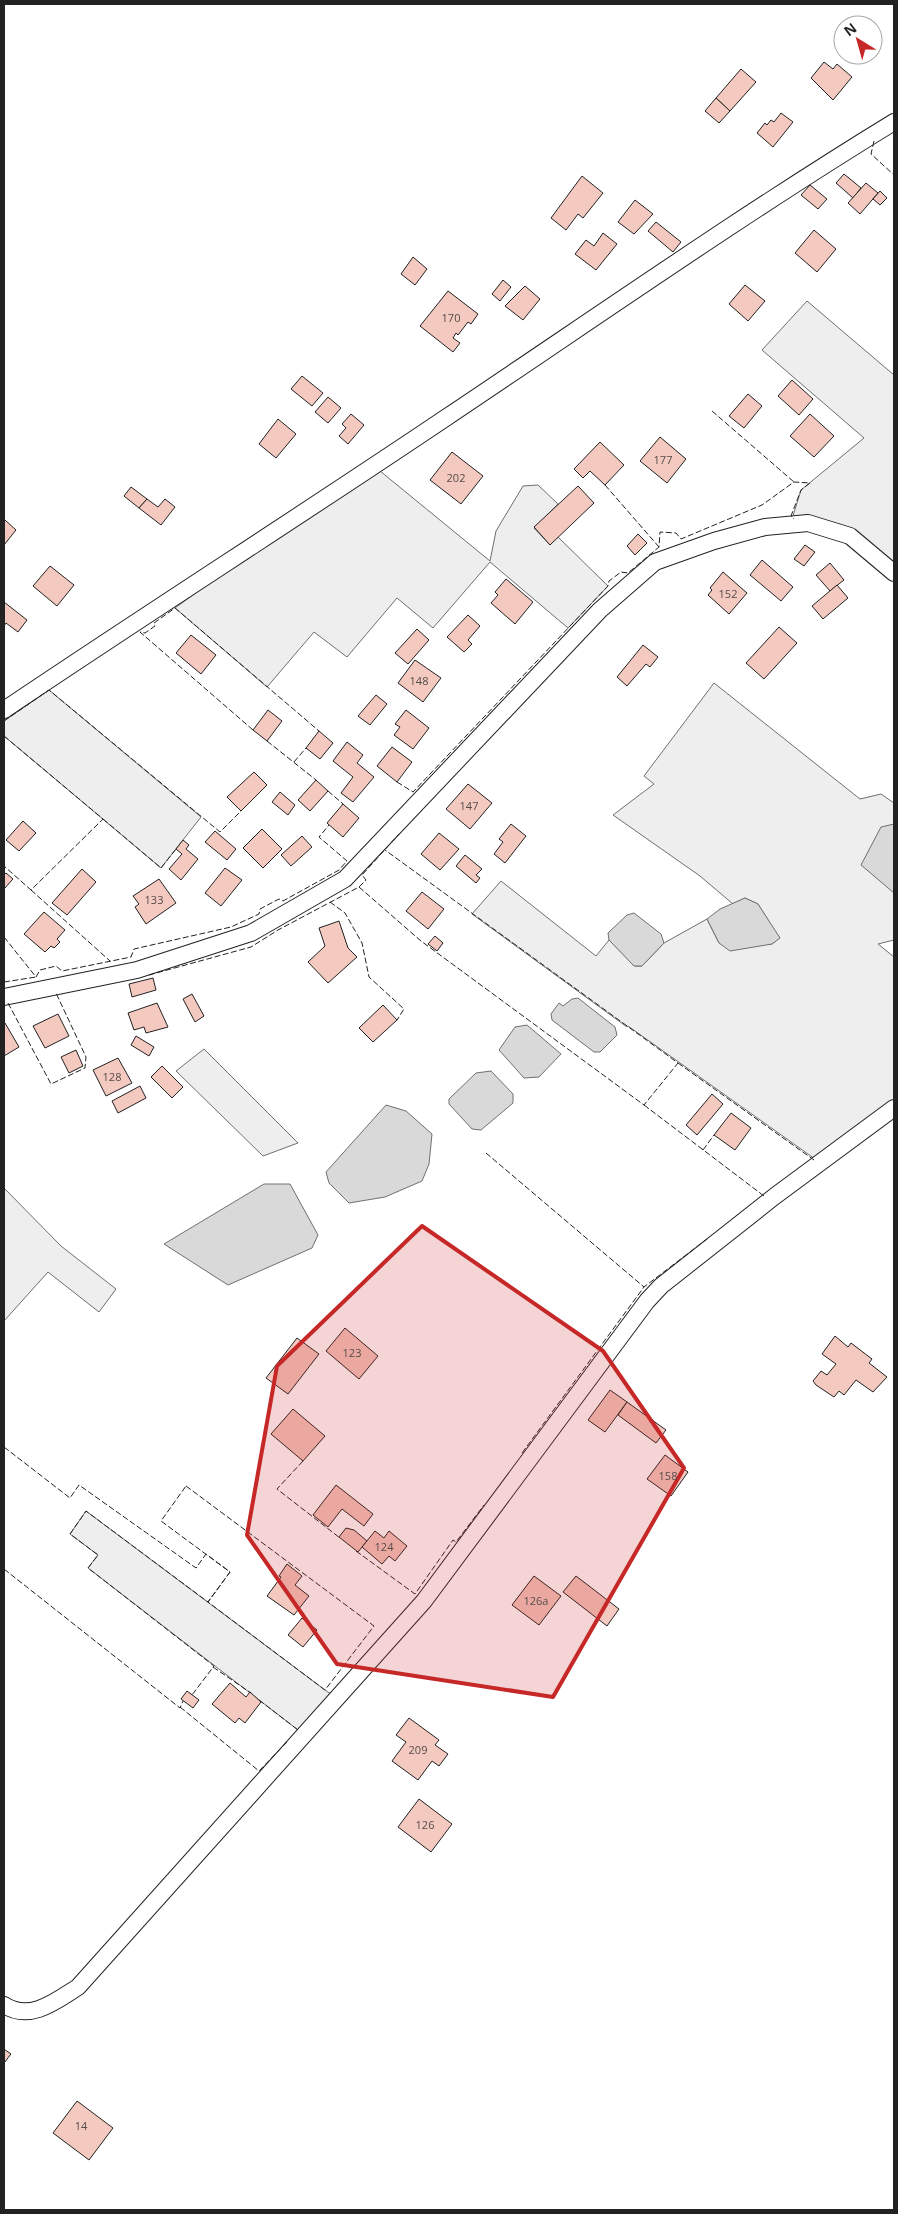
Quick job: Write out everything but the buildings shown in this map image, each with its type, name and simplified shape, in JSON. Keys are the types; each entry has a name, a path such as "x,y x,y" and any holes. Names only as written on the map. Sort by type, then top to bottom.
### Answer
{"street":[{"path":"4,710 183,589 414,439 748,215 894,122"},
{"path":"4,997 137,970 251,933 345,879 600,610 655,562 714,541 765,527 808,523 850,536 894,573"},
{"path":"4,2005 28,2013 51,2005 85,1979 424,1601 646,1301 660,1286 775,1196 894,1108"}],"highlighted area":[{"path":"422,1226 603,1351 684,1468 553,1697 337,1664 247,1535 277,1366"}],"shaded area":[{"path":"807,301 894,375 894,566 881,555 792,519 801,490 864,438 762,350"},
{"path":"380,471 490,561 496,531 523,486 538,485 558,504 534,528 550,545 558,537 608,586 568,628 490,562 433,628 397,598 347,657 314,632 267,687 175,608 233,566"},
{"path":"714,683 860,799 881,794 894,803 894,940 878,944 894,957 894,1100 815,1159 627,1027 472,914 501,881 596,956 609,940 635,966 642,966 664,943 707,919 719,943 772,944 779,938 758,904 745,898 733,904 700,876 613,815 654,784 644,776"},
{"path":"49,690 201,817 161,868 4,736 4,721"},
{"path":"894,824 894,893 861,865 881,827"},
{"path":"745,898 758,904 780,938 772,944 730,951 719,943 707,919 720,909"},
{"path":"634,913 661,934 664,943 642,966 634,966 609,940 608,933 627,915"},
{"path":"578,998 615,1027 617,1035 600,1052 594,1052 552,1020 551,1014 559,1003 563,1006 572,999"},
{"path":"527,1025 561,1054 539,1077 524,1078 499,1050 515,1027"},
{"path":"204,1049 298,1143 263,1156 176,1071"},
{"path":"491,1071 513,1094 513,1103 481,1130 472,1129 449,1104 449,1099 476,1073"},
{"path":"386,1105 406,1111 432,1134 429,1164 422,1181 385,1197 349,1203 329,1183 326,1172"},
{"path":"264,1184 290,1184 318,1235 312,1248 228,1285 164,1244"},
{"path":"4,1188 61,1246 116,1289 99,1312 48,1272 4,1321"},
{"path":"86,1511 332,1695 298,1730 88,1568 98,1555 70,1534"}],"fence":[{"path":"874,141 871,154 894,175"},
{"path":"712,411 794,482"},
{"path":"397,782 413,792 608,586 609,581 621,572 628,573 659,547 660,532 676,533 681,539 762,505 794,482 810,483 801,490 791,516 794,519"},
{"path":"605,485 659,547"},
{"path":"253,730 140,632 145,633 155,626 154,623 175,608 319,731"},
{"path":"4,721 49,690 220,832 241,811"},
{"path":"4,736 103,819 31,890 4,866"},
{"path":"267,741 316,780"},
{"path":"294,762 306,748"},
{"path":"328,791 343,804"},
{"path":"103,819 161,868 176,849"},
{"path":"4,937 36,977 40,970 56,966 62,971 131,957 134,949 231,927 259,914 260,909 279,899 283,901 339,870 347,861 319,837 329,825"},
{"path":"149,975 251,947 278,930 359,887 366,880 362,875 399,834"},
{"path":"359,887 421,941 644,1105 678,1063 385,850"},
{"path":"31,890 110,961"},
{"path":"330,902 345,913 362,943 369,977 404,1009 397,1020"},
{"path":"4,982 36,977"},
{"path":"8,1003 51,1084 85,1068 86,1057 56,993"},
{"path":"678,1063 814,1160"},
{"path":"644,1105 764,1196"},
{"path":"703,1150 714,1135"},
{"path":"486,1153 644,1287"},
{"path":"522,1453 644,1287 707,1239"},
{"path":"4,1447 70,1498 79,1485 196,1568 206,1554 230,1572 208,1602 86,1511 70,1534 98,1555 88,1568 214,1666 192,1695 190,1693"},
{"path":"303,1461 277,1489 340,1538"},
{"path":"186,1486 374,1626 325,1690 208,1602 230,1572 161,1521 186,1486"},
{"path":"356,1551 415,1594 453,1540 456,1542 484,1505"},
{"path":"4,1569 180,1708 183,1701"},
{"path":"213,1667 251,1693"},
{"path":"259,1700 298,1730"},
{"path":"180,1707 259,1771 287,1742"}]}
